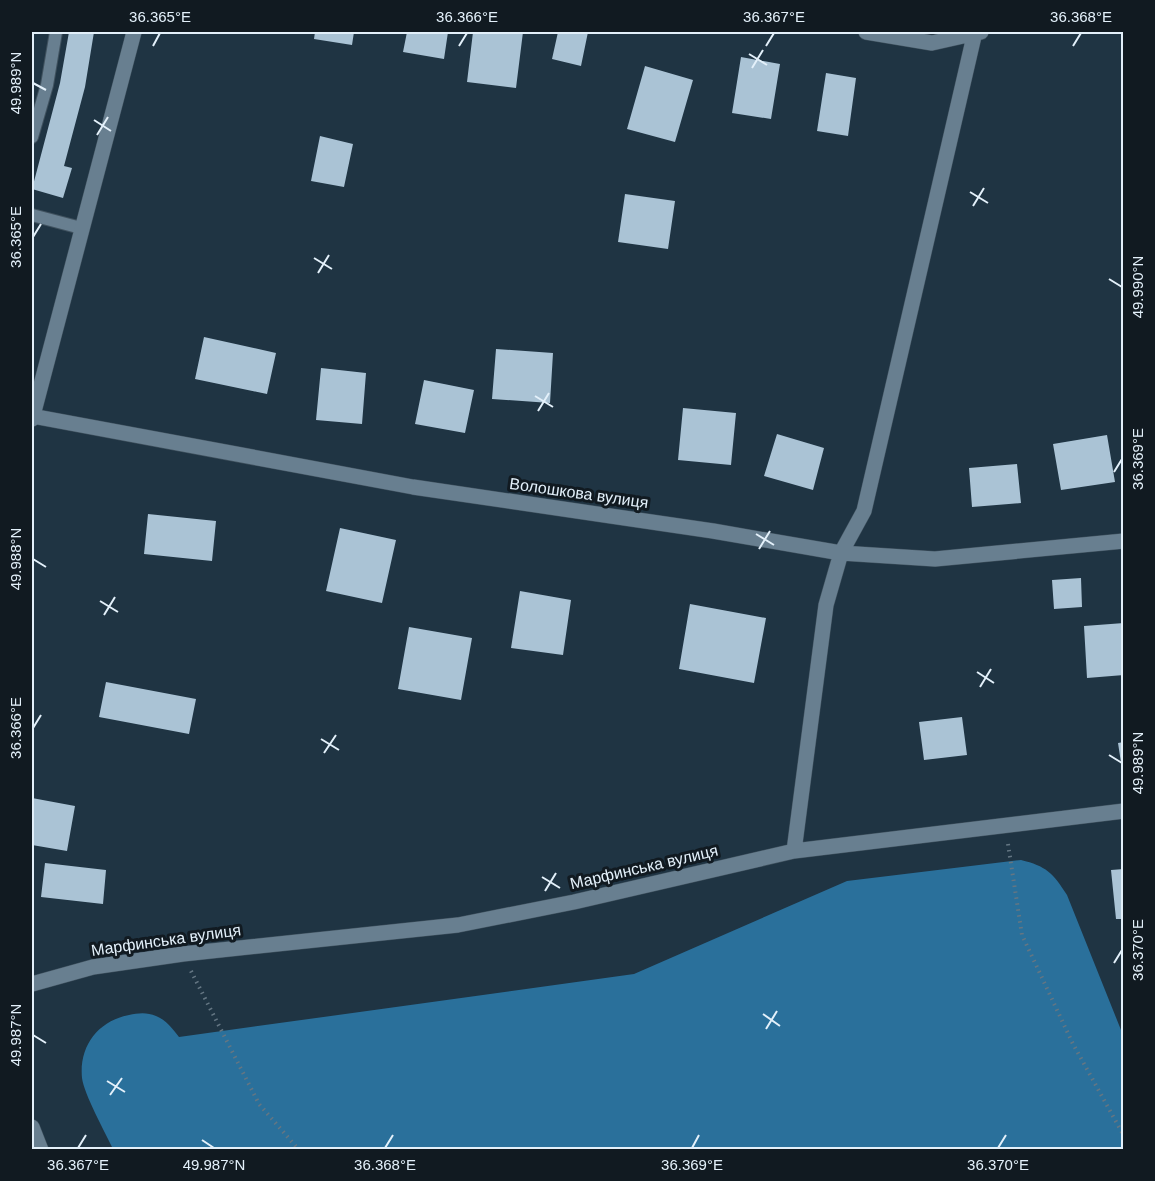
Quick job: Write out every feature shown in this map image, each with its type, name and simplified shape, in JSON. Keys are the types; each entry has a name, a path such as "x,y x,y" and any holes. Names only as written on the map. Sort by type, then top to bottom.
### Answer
{"street":[{"path":"32,416 134,32"},
{"path":"794,851 826,605 841,553 864,511 977,32 932,42 866,32"},
{"name":"Волошкова вулиця","path":"32,416 412,487 713,531 841,553 935,559 1124,541"},
{"name":"Марфинська вулиця","path":"32,984 93,967 183,954 458,925 574,902 794,851 1124,811"},
{"path":"32,1127 41,1149"}],"lane":[{"path":"32,137 47,85 56,32"},
{"path":"32,217 81,228"}],"path":[{"path":"1005,825 1022,935 1072,1042 1124,1136"},
{"path":"183,954 259,1104 299,1149"}],"shaded area":[{"path":"1021,860 1043,868 1057,881 1067,895 1123,1035 1123,1149 113,1149 82,1078 84,1056 93,1037 108,1023 129,1015 142,1013 156,1016 166,1022 179,1037 634,974 847,881"}],"building":[{"path":"69,32 94,32 85,87 64,166 72,168 63,198 32,189 60,83"},
{"path":"315,32 354,32 352,45 314,39"},
{"path":"407,32 448,32 444,59 403,52"},
{"path":"473,32 523,32 516,88 467,82"},
{"path":"558,32 588,32 581,66 552,59"},
{"path":"741,57 780,64 771,119 732,113"},
{"path":"645,66 693,80 675,142 627,129"},
{"path":"826,73 856,78 848,136 817,131"},
{"path":"320,136 353,144 344,187 311,181"},
{"path":"625,194 675,201 668,249 618,242"},
{"path":"204,337 276,353 267,394 195,379"},
{"path":"496,349 553,353 550,403 492,399"},
{"path":"321,368 366,373 362,424 316,420"},
{"path":"424,380 474,390 465,433 415,424"},
{"path":"683,408 736,413 731,465 678,460"},
{"path":"777,434 824,448 813,490 764,476"},
{"path":"1107,435 1115,482 1061,490 1053,444"},
{"path":"1017,464 1021,503 972,507 969,468"},
{"path":"148,514 216,521 212,561 144,554"},
{"path":"340,528 396,540 382,603 326,591"},
{"path":"1081,578 1082,607 1054,609 1052,580"},
{"path":"520,591 571,600 563,655 511,648"},
{"path":"690,604 766,618 754,683 679,669"},
{"path":"1124,623 1124,675 1087,678 1084,626"},
{"path":"409,627 472,638 461,700 398,689"},
{"path":"106,682 196,699 189,734 99,717"},
{"path":"962,717 967,755 924,760 919,722"},
{"path":"1124,742 1124,769 1122,769 1118,743"},
{"path":"32,798 75,806 67,851 32,845"},
{"path":"45,863 106,870 103,904 41,897"},
{"path":"1124,869 1124,919 1116,919 1111,870"}]}
